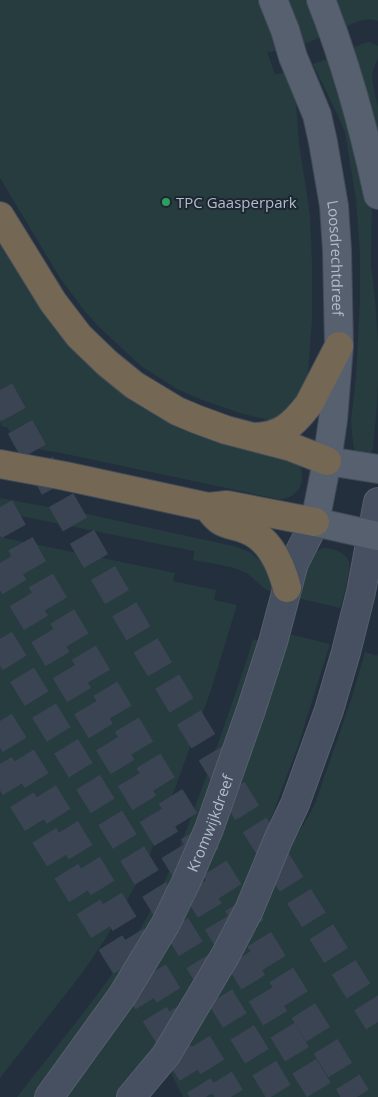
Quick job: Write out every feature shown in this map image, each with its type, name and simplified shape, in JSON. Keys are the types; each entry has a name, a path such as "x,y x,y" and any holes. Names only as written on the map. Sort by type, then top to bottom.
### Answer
{"highway":[{"path":"0,216 53,302 79,336 107,363 134,385 177,411 226,430 327,460"},
{"path":"251,437 282,432 291,424 309,404 338,346"},
{"path":"0,464 208,507 227,505 315,522"},
{"path":"208,507 216,518 223,523 248,530 264,542 273,552 284,575 287,588"}],"main road":[{"name":"Loosdrechtdreef","path":"273,0 293,57 317,115 324,142 334,206 337,250 338,346 333,420 315,522"},
{"path":"321,0 337,41 354,98 371,160 378,195"},
{"path":"327,460 378,469"},
{"path":"131,1097 166,1055 226,956 249,910 295,804 329,710 356,612 375,535 378,502"},
{"path":"315,522 375,535"},
{"name":"Kromwijkdreef","path":"49,1097 127,988 165,925 187,880 209,829 251,710 273,642 294,563 315,522"}],"green space":[{"name":"TPC Gaasperpark","path":"0,0 266,0 284,50 267,52 275,74 290,72 296,104 299,143 310,215 312,262 312,321 307,384 278,422 243,414 202,400 177,389 141,366 99,327 60,278 0,178"},
{"path":"283,0 313,0 327,35 301,45"},
{"path":"328,0 378,0 378,21 363,20 339,30"},
{"path":"370,42 378,46 378,58 372,77 378,108 378,163 346,51"},
{"path":"335,56 372,201 371,264 378,341 378,382 373,449 369,455 356,454 351,421 356,376 360,300 360,255 356,199 345,132 313,64"},
{"path":"0,232 49,311 238,443 299,464 302,477 299,488 295,493 278,499 61,453 13,445 15,437 0,422"},
{"path":"0,498 87,514 233,546 250,552 264,564 273,579 273,592 264,588 248,574 238,570 193,560 194,551 0,512"},
{"path":"0,537 175,573 173,581 216,590 214,600 237,605 210,693 150,854 135,886 106,938 83,972 0,1078"},
{"path":"323,548 342,553 349,562 348,578 340,608 293,597 312,554"},
{"path":"282,632 330,644 298,746 247,883 174,1031 122,1097 66,1097 101,1051 131,993"},
{"path":"253,639 266,643 191,855 95,1019 34,1097 17,1097 114,971 152,908 192,816"},
{"path":"365,652 377,656 378,653 378,1097 183,1097 167,1065 315,804 352,697"}],"tunnel":[{"path":"0,390 44,471 136,630 378,1022"},
{"path":"0,507 44,586 151,765 357,1097"},
{"path":"0,563 323,1097"},
{"path":"0,639 282,1097"},
{"path":"0,721 231,1097"},
{"path":"0,764 206,1097"}],"place":[{"name":"TPC Gaasperpark","path":"166,202"}]}
